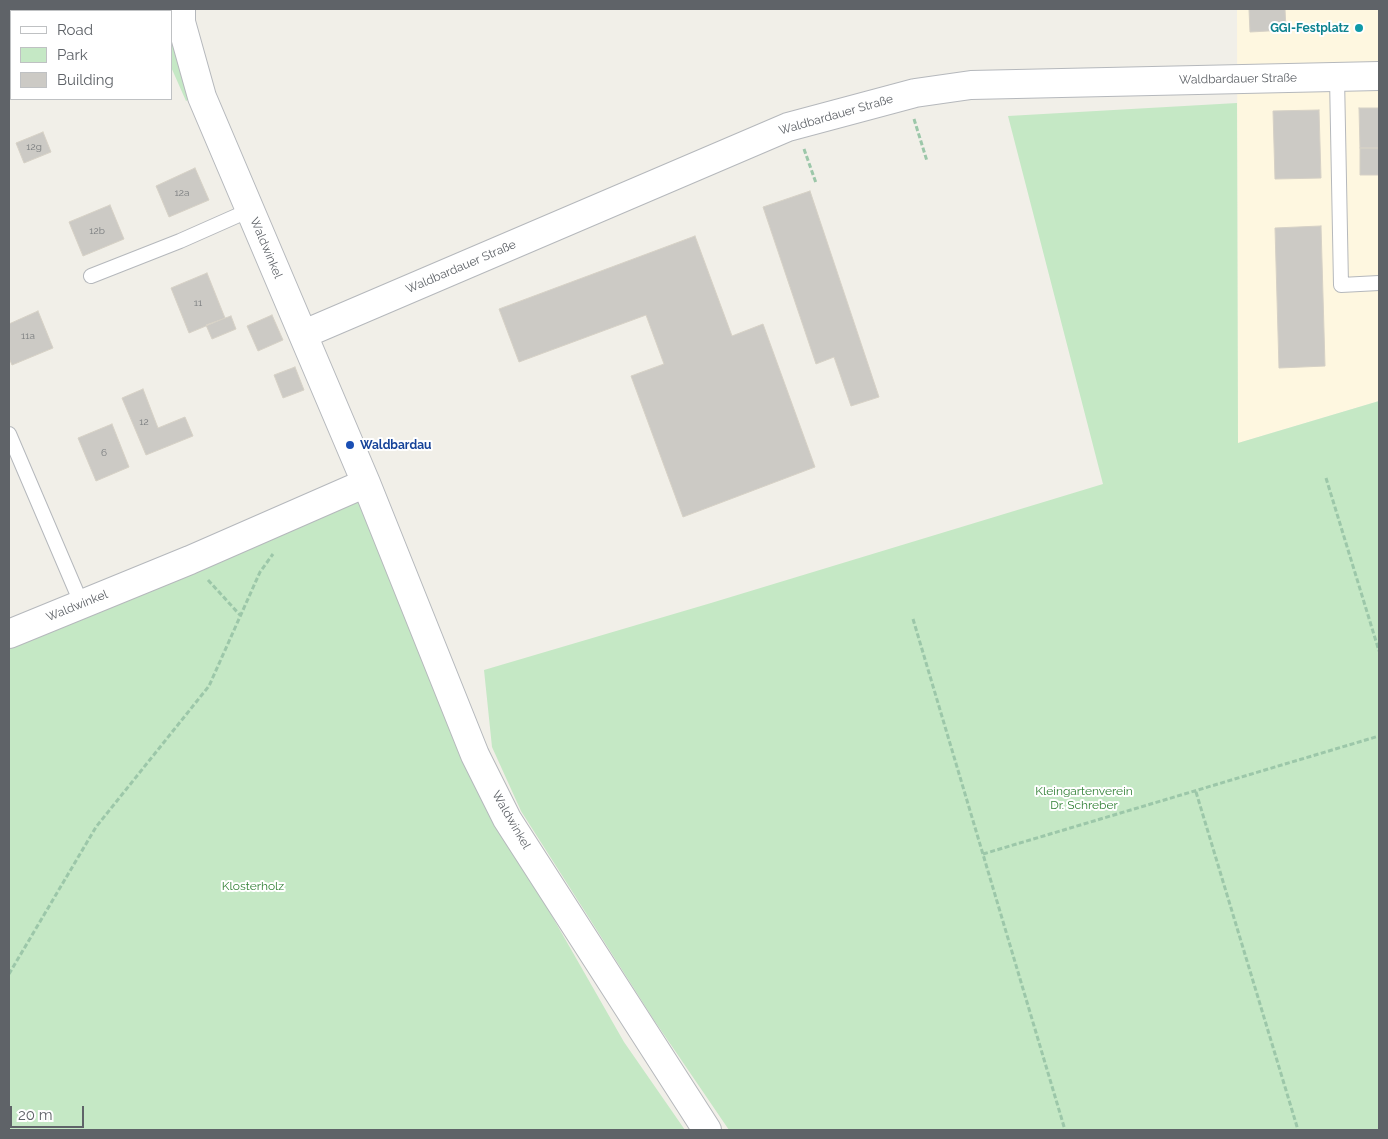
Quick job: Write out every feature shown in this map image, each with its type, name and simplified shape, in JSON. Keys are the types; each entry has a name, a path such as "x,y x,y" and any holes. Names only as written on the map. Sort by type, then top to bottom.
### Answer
{"street":[{"name":"Waldwinkel","path":"181,9 181,22 202,96 366,483 475,755 507,819 707,1130"},
{"name":"Waldbardauer Straße","path":"304,334 795,125 907,95 971,85 1379,76"},
{"name":"Waldwinkel","path":"9,634 190,560 366,483"}],"lane":[{"path":"1337,77 1341,285 1379,284"},
{"path":"91,276 180,241 250,210"},
{"path":"9,434 82,605"}],"path":[{"path":"907,95 927,161"},
{"path":"795,125 816,183"},
{"path":"1326,478 1379,651"},
{"path":"190,560 240,615"},
{"path":"9,974 96,827 210,686 252,589"},
{"path":"913,619 1065,1130"},
{"path":"983,854 1379,736"},
{"path":"1196,792 1298,1130"}],"shaded area":[{"path":"1237,9 1379,9 1379,401 1238,443"}],"green space":[{"path":"172,38 190,99 186,101 172,69"},
{"name":"Kleingartenverein Dr. Schreber","path":"1237,103 1238,443 1379,401 1379,1130 729,1130 654,1020 521,811 492,747 484,670 1103,484 1008,116"},
{"name":"Klosterholz","path":"357,497 465,764 624,1042 685,1130 9,1130 9,642"}],"building":[{"path":"1249,9 1285,9 1286,30 1250,32"},
{"path":"1359,108 1379,108 1379,148 1360,148"},
{"path":"1319,110 1321,178 1275,179 1273,111"},
{"path":"43,132 51,152 24,163 16,143"},
{"path":"1360,148 1379,148 1379,175 1360,175"},
{"path":"195,168 209,200 169,217 156,186"},
{"path":"810,191 879,397 851,406 834,357 816,364 763,207"},
{"path":"110,205 124,239 83,256 69,222"},
{"path":"1321,226 1325,366 1279,368 1275,228"},
{"path":"695,236 732,336 763,324 815,467 683,517 631,376 664,364 646,315 519,362 499,309"},
{"path":"207,273 225,318 189,333 171,288"},
{"path":"38,311 53,348 12,365 9,358 9,324"},
{"path":"272,315 283,340 258,351 247,326"},
{"path":"231,316 236,329 212,339 206,325"},
{"path":"295,367 304,390 283,398 274,375"},
{"path":"143,389 158,428 185,417 193,436 146,455 122,398"},
{"path":"112,424 129,467 96,481 78,438"}],"place":[{"name":"GGI-Festplatz","path":"1359,28"},
{"name":"Waldbardau","path":"350,445"}]}
